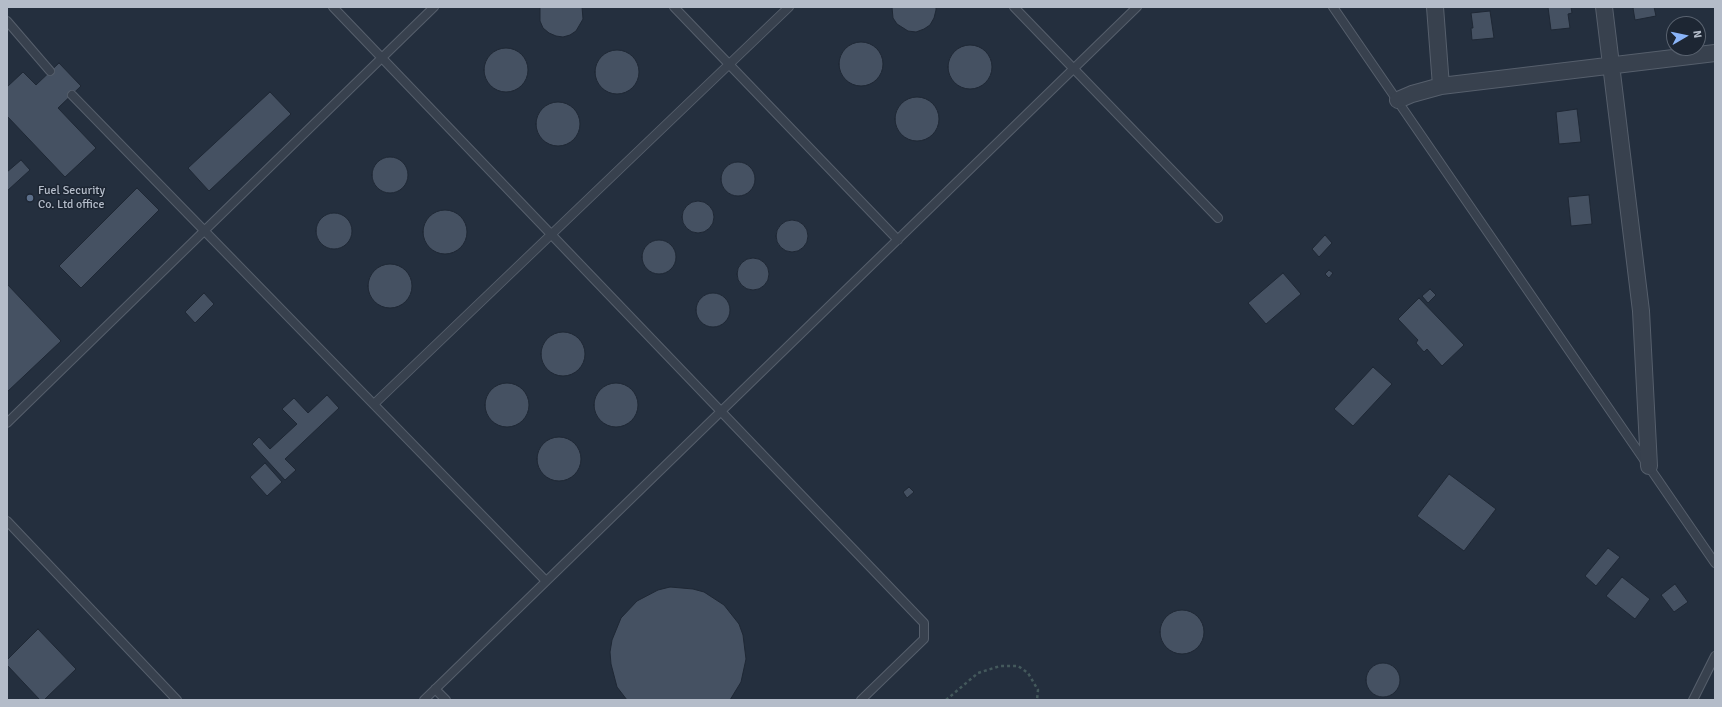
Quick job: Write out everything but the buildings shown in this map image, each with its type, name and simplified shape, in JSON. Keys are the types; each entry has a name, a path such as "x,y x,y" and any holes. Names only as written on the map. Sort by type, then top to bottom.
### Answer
{"street":[{"path":"1435,7 1441,86"},
{"path":"1604,7 1641,311 1649,466"},
{"path":"1398,100 1412,94 1441,86 1715,53"}],"lane":[{"path":"333,7 924,623 924,639 861,700"},
{"path":"7,423 434,7"},
{"path":"674,7 898,240"},
{"path":"374,404 789,7"},
{"path":"1014,7 1218,218"},
{"path":"424,700 1137,7"},
{"path":"1333,7 1715,562"},
{"path":"7,21 50,72"},
{"path":"72,95 546,581"},
{"path":"7,521 177,700"},
{"path":"1693,700 1715,656"},
{"path":"435,689 446,700"}],"path":[{"path":"946,700 978,673 1000,666 1018,666 1028,673 1038,690 1037,700"}],"place":[{"name":"Fuel Security Co. Ltd office","path":"30,198"}]}
